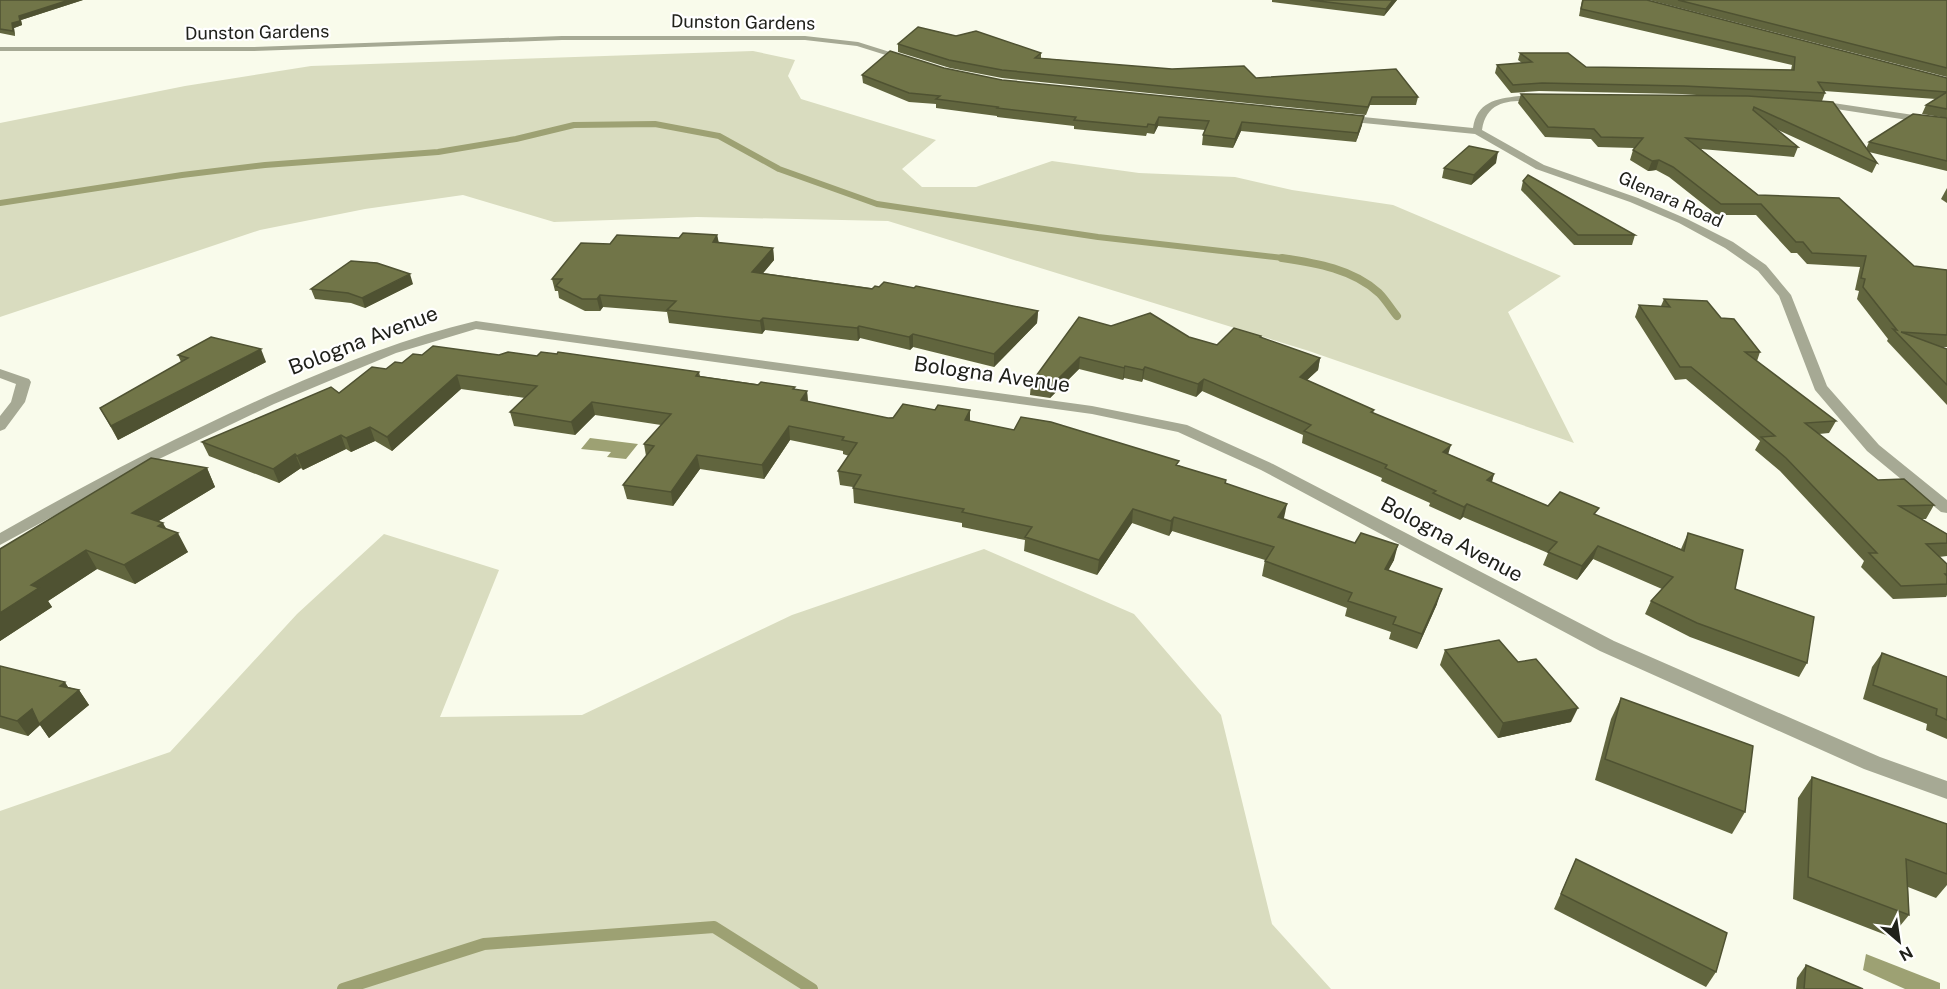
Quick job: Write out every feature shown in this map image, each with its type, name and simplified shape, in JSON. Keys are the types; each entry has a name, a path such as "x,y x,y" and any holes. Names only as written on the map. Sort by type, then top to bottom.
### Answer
{"street":[{"name":"Dunston Gardens","path":"0,49 266,49 562,38 805,38 858,44 913,60"},
{"path":"0,40 19,50"},
{"path":"1336,117 1477,131 1481,113 1488,106 1509,100 1551,98"},
{"path":"1799,102 1871,110 1947,123"},
{"name":"Glenara Road","path":"1477,131 1540,167 1634,200 1683,221 1728,245 1762,268 1785,295 1820,387 1873,448 1947,508"},
{"name":"Bologna Avenue","path":"0,540 92,488 246,410 386,350 433,333 476,324 1092,410 1182,428 1267,466 1607,646 1872,763 1947,790"},
{"path":"0,373 24,382 18,402 0,426"}],"shaded area":[{"path":"753,51 795,60 788,76 801,99 936,140 902,169 922,187 976,187 1052,161 1139,173 1235,177 1292,190 1393,205 1561,276 1508,312 1574,443 1309,351 888,221 697,217 554,222 463,195 365,209 260,230 0,317 0,123 185,86 311,66"},
{"path":"590,438 638,444 626,459 607,457 611,452 581,449"},
{"path":"384,534 499,570 440,717 582,715 792,615 984,549 1134,614 1221,715 1272,924 1331,989 0,989 0,811 170,752 297,614"},
{"path":"1866,954 1940,983 1940,989 1905,989 1863,970"}],"building":[{"path":"0,0 69,0 19,16 20,21 12,23 13,31 0,29"},
{"path":"1310,0 1393,0 1386,9"},
{"path":"1583,0 1647,0 1947,78 1947,92 1818,82 1825,93 1684,86 1542,83 1513,85 1497,65 1532,62 1520,53 1568,53 1586,67 1794,70 1795,57 1581,9"},
{"path":"1678,0 1947,0 1947,68"},
{"path":"918,27 956,36 976,31 1041,53 1035,58 1172,69 1244,66 1256,78 1396,69 1418,97 1372,97 1368,107 1002,70 949,60 898,44"},
{"path":"890,51 944,68 1002,80 1364,116 1358,133 1242,122 1235,139 1203,135 1209,121 1159,117 1155,125 1148,124 1147,127 1074,120 1076,117 936,99 940,96 909,93 862,75"},
{"path":"1947,92 1947,109 1926,105"},
{"path":"1521,94 1748,96 1833,102 1877,163 1754,107 1753,110 1798,147 1686,138 1758,195 1839,198 1914,266 1947,270 1947,335 1901,332 1947,349 1947,385 1893,329 1897,330 1863,287 1865,279 1861,278 1866,256 1812,253 1803,242 1796,242 1761,204 1721,204 1673,167 1659,160 1652,161 1633,150 1643,138 1601,137 1594,129 1548,127"},
{"path":"1913,114 1947,118 1947,161 1869,142"},
{"path":"1469,146 1498,152 1474,175 1444,168"},
{"path":"1528,175 1635,235 1578,235 1523,181"},
{"path":"683,233 717,235 713,242 773,248 752,272 872,289 884,282 914,288 916,286 1038,311 994,354 913,334 909,337 859,326 857,328 763,318 760,321 667,310 676,301 600,295 597,299 582,299 556,286 562,279 552,279 581,243 610,244 617,235 679,238"},
{"path":"351,261 377,263 410,274 362,298 348,293 311,289"},
{"path":"1664,299 1707,301 1721,318 1734,319 1760,352 1745,352 1836,421 1805,423 1878,480 1904,479 1934,505 1899,506 1947,534 1947,543 1926,544 1947,564 1947,574 1945,574 1947,584 1901,586 1869,553 1877,553 1786,458 1761,437 1775,436 1691,367 1680,367 1639,305 1670,307"},
{"path":"1150,313 1189,337 1217,345 1234,328 1320,358 1300,377 1374,410 1371,412 1451,445 1443,452 1494,474 1487,480 1548,506 1560,492 1599,508 1594,514 1684,551 1688,533 1743,550 1735,589 1814,617 1807,663 1697,623 1651,601 1673,577 1598,546 1582,566 1548,552 1557,542 1467,504 1464,507 1433,493 1436,491 1385,468 1387,465 1304,431 1311,425 1204,379 1198,384 1145,367 1143,370 1125,366 1124,368 1080,357 1051,386 1031,383 1079,317 1111,326"},
{"path":"211,337 261,349 111,426 100,408 188,358 178,355"},
{"path":"433,346 499,355 508,352 537,356 541,352 557,354 558,352 699,372 696,376 758,385 761,382 795,387 793,389 807,391 801,400 888,418 893,418 903,404 935,410 938,405 970,410 965,420 1014,430 1021,417 1051,422 1179,461 1176,465 1226,480 1225,483 1287,504 1278,517 1355,543 1361,533 1398,545 1385,569 1442,589 1422,634 1393,624 1396,617 1348,601 1352,593 1265,561 1274,547 1174,517 1171,521 1133,509 1099,560 1025,537 1032,527 962,512 964,509 853,488 861,475 838,471 857,443 842,440 844,437 789,426 762,465 697,455 671,492 623,485 654,446 644,444 671,414 592,402 571,422 510,412 537,386 457,375 387,437 370,427 346,438 341,435 297,456 295,454 273,469 202,442 331,387 339,393 372,367 386,369 395,362 402,363 413,354 422,355"},
{"path":"151,458 207,468 132,513 163,523 158,526 178,533 124,565 86,550 31,585 39,588 0,613 0,549"},
{"path":"1499,640 1518,662 1536,659 1578,708 1503,723 1445,650"},
{"path":"1882,653 1947,677 1947,720 1936,715 1937,709 1873,685"},
{"path":"0,666 65,682 60,686 79,690 39,724 32,709 17,721 0,716"},
{"path":"1621,698 1753,746 1745,812 1605,759"},
{"path":"1812,777 1947,824 1947,874 1906,859 1909,915 1808,877"},
{"path":"1576,859 1727,933 1716,972 1561,894"},
{"path":"1806,965 1863,989 1804,989"}],"waterway":[{"path":"0,203 182,175 265,165 438,152 516,139 574,125 655,124 719,136 779,169 877,204 1098,237 1292,259"},
{"path":"1282,258 1333,268 1358,278 1379,293 1397,316"},
{"path":"343,989 484,944 714,927 812,989"}]}
